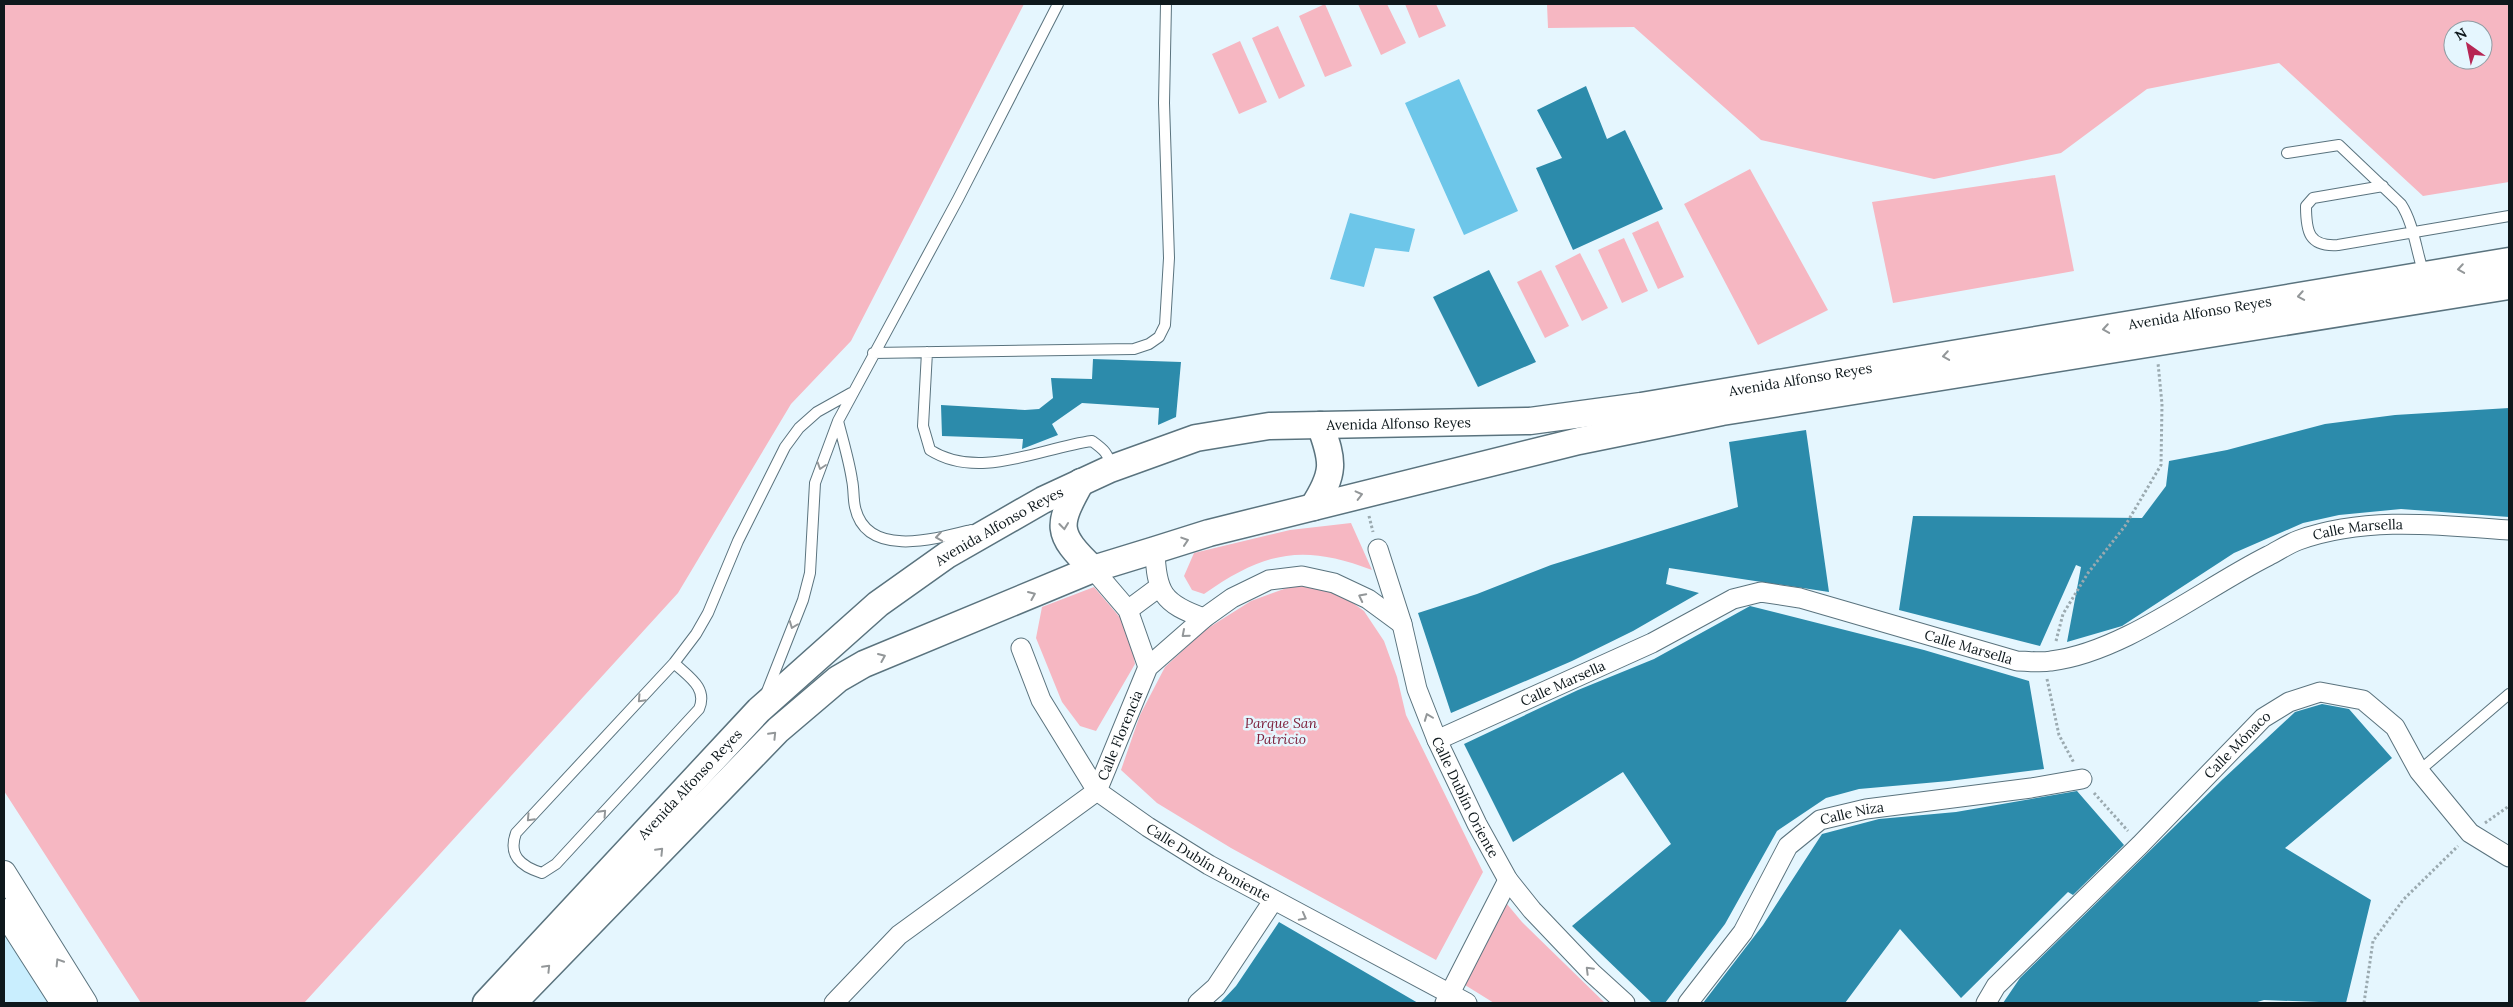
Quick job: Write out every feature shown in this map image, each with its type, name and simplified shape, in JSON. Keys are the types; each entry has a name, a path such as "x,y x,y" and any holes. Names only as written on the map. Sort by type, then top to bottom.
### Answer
{"main road":[{"name":"Avenida Alfonso Reyes","path":"486,1003 759,710 878,604 946,555 1004,522 1110,468 1196,438 1269,426 1530,421 1641,406 2509,261"},
{"name":"Avenida Alfonso Reyes","path":"513,1003 778,730 838,679 864,664 1093,569 1209,533 1579,441 1722,412 2157,344 2509,286"},
{"path":"1314,507 1327,486 1332,466 1330,450 1320,426"},
{"path":"1081,482 1064,512 1063,526 1074,552 1093,569"}],"street":[{"name":"Calle Marsella","path":"1437,740 1652,643 1733,599 1761,592 1800,598 2017,661 2050,662 2076,656 2123,639 2238,571 2299,540 2345,529 2411,523 2509,530"},
{"name":"Calle Dublín Oriente","path":"1378,549 1402,624 1417,689 1437,740 1477,824 1508,880 1566,946 1625,1003"},
{"path":"1155,550 1159,587 1172,603 1185,611 1204,618"},
{"path":"1093,569 1128,610 1148,667"},
{"name":"Calle Florencia","path":"834,1003 900,936 1097,791 1148,667 1204,618 1232,598 1269,580 1302,576 1334,583 1359,595 1402,624"},
{"path":"1128,610 1159,587"},
{"name":"Calle Dublín Poniente","path":"1021,648 1041,700 1097,791 1155,832 1273,901 1448,998 1466,1003"},
{"name":"Calle Mónaco","path":"1986,1003 1996,986 2140,844 2263,718 2289,702 2320,692 2363,700 2395,727 2419,771 2470,833 2509,857"},
{"name":"Calle Niza","path":"1688,1003 1743,932 1788,846 1820,820 1866,809 2031,788 2082,779"},
{"path":"4,873 85,1003"},
{"path":"1448,998 1508,880"},
{"path":"1198,1003 1216,987 1273,901"},
{"path":"4,911 63,1003"}],"lane":[{"path":"759,710 803,600 810,573 815,483 838,421 851,393 958,199 1058,4"},
{"path":"873,353 1134,349 1149,344 1159,337 1165,325 1169,258 1164,103 1166,4"},
{"path":"2288,153 2340,145 2384,186 2408,214 2416,254 2424,275"},
{"path":"2384,186 2313,198 2306,206 2310,234 2316,244 2324,246 2509,216"},
{"path":"927,352 922,426 930,450 943,458 984,464 1092,442 1105,450 1110,460 1110,468"},
{"path":"674,663 700,689 703,700 699,709 556,864 542,873 525,865 514,854 512,844 516,833 674,663 696,634 708,612 738,541 786,447 800,428 817,412 851,393"},
{"path":"838,421 852,481 855,508 864,526 878,537 898,542 945,537 1004,522"},
{"path":"2419,771 2509,694"}],"path":[{"path":"2140,844 2082,779 2059,735 2047,681 2063,614 2088,573 2125,526 2161,465 2162,404 2157,344"},
{"path":"2364,1003 2373,941 2402,900 2470,833 2509,806"}],"shaded area":[{"path":"4,932 50,1003 4,1003"}],"green space":[{"path":"4,4 1024,4 851,341 791,404 678,593 304,1003 141,1003 4,791"},
{"path":"1325,4 1352,66 1325,77 1299,16"},
{"path":"1358,4 1387,4 1406,43 1381,55"},
{"path":"1405,4 1436,4 1446,26 1419,38"},
{"path":"1547,4 2509,4 2509,182 2423,196 2279,63 2147,89 2061,153 1934,179 1761,140 1634,27 1548,28"},
{"path":"1278,26 1305,86 1279,99 1252,38"},
{"path":"1240,41 1267,102 1239,114 1212,54"},
{"path":"1750,169 1828,310 1758,345 1684,204"},
{"path":"2055,175 2074,271 1893,303 1872,202"},
{"path":"1658,221 1684,277 1658,289 1632,233"},
{"path":"1624,238 1648,291 1622,303 1598,250"},
{"path":"1580,253 1608,308 1582,321 1555,266"},
{"path":"1541,270 1569,326 1545,338 1517,282"},
{"path":"1351,523 1372,570 1325,556 1284,556 1246,569 1204,594 1192,590 1184,576 1194,553 1290,530"},
{"name":"Parque San Patricio","path":"1295,585 1335,590 1364,611 1384,641 1397,677 1406,715 1483,872 1436,960 1231,848 1157,803 1121,770 1140,715 1165,667 1205,630 1251,601"},
{"path":"1094,587 1129,628 1135,664 1096,731 1080,726 1062,702 1036,638 1042,607"},
{"path":"1507,904 1522,922 1605,1003 1494,1003 1465,985"}],"water":[{"path":"1459,79 1518,211 1464,235 1405,103"},
{"path":"1350,213 1415,229 1409,252 1375,248 1364,287 1330,279"}],"building":[{"path":"1586,86 1607,139 1625,130 1663,209 1573,250 1536,168 1562,158 1537,110"},
{"path":"1489,270 1536,362 1478,387 1433,297"},
{"path":"1093,359 1181,362 1176,417 1158,425 1159,408 1082,403 1052,424 1058,435 1022,449 1023,439 942,436 941,405 1025,410 1039,409 1053,398 1051,378 1092,379"},
{"path":"2509,408 2509,517 2401,509 2339,515 2303,523 2234,553 2122,626 2067,642 2081,567 2076,565 2040,646 1899,610 1913,516 2142,518 2166,486 2169,461 2227,450 2325,424 2395,415"},
{"path":"1806,430 1829,592 1669,568 1666,584 1699,593 1633,631 1572,661 1451,713 1418,613 1477,594 1551,565 1738,507 1729,442"},
{"path":"1750,606 1924,650 2029,681 2044,769 1949,781 1859,789 1826,798 1777,831 1725,924 1665,1003 1652,1003 1572,926 1671,844 1623,772 1513,842 1464,744 1578,690 1654,659"},
{"path":"2322,704 2349,709 2392,758 2285,848 2371,900 2346,1003 2264,1000 2254,1003 2003,1003 2020,978 2222,780 2295,712"},
{"path":"2077,791 2124,845 2073,895 2068,892 1961,998 1900,929 1845,1003 1703,1003 1763,925 1822,834 1879,819 1956,812"},
{"path":"1279,922 1418,1003 1220,1003 1236,986"}]}
